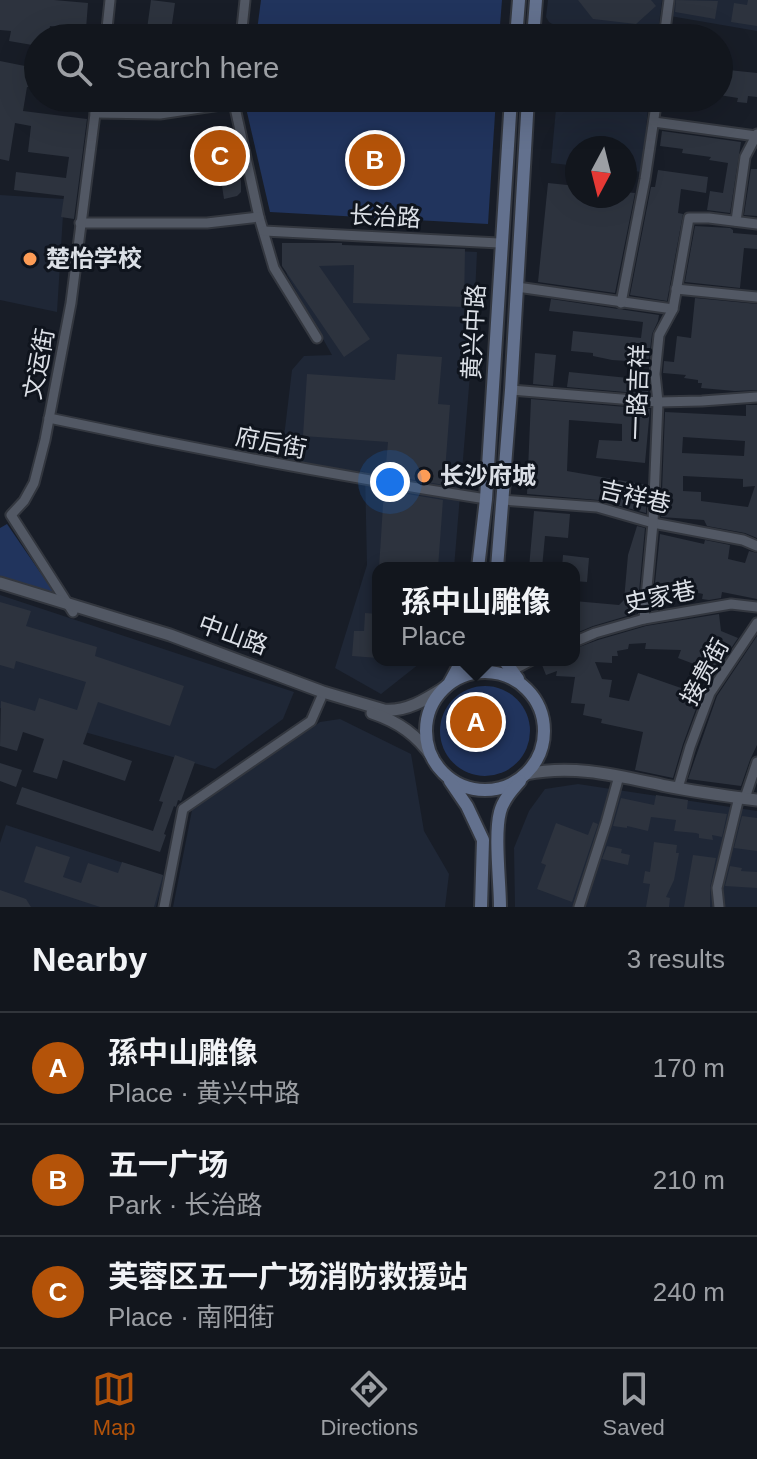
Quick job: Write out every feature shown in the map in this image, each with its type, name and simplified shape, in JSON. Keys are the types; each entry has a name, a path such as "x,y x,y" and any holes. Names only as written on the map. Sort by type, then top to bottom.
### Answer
{"main road":[{"path":"517,24 519,0"},
{"path":"534,24 536,0"},
{"name":"黄兴中路","path":"479,562 486,499 510,112"},
{"name":"黄兴中路","path":"497,562 527,112"},
{"path":"459,666 433,703 426,736 433,758 467,806 483,840 481,907"},
{"path":"500,907 499,813 540,752 544,727 540,710 508,666"},
{"path":"447,686 464,676 483,672 503,675 526,688"},
{"path":"446,775 463,785 482,790 510,784 526,774"}],"street":[{"path":"107,24 110,0"},
{"path":"242,24 245,0"},
{"path":"666,24 669,0"},
{"path":"95,113 172,112"},
{"path":"237,112 259,217 274,268 317,338"},
{"path":"621,303 655,112"},
{"name":"文运街","path":"11,515 34,483 45,440 71,303 95,113"},
{"path":"654,122 756,135 745,157 736,221 757,224"},
{"path":"745,157 757,158"},
{"path":"80,223 207,223 259,217"},
{"name":"一路吉祥","path":"644,619 653,523 658,402 655,374 659,335 673,309 689,218 736,221"},
{"name":"长治路","path":"264,231 499,243 502,240"},
{"path":"517,287 673,309"},
{"path":"676,289 757,297"},
{"path":"511,390 658,402 757,397"},
{"name":"府后街","path":"49,418 321,473 486,499"},
{"name":"吉祥巷","path":"502,500 597,507 653,523 743,540 757,546"},
{"path":"0,519 11,515 70,608"},
{"name":"中山路","path":"0,583 392,721 412,733 433,758"},
{"name":"中山路","path":"0,590 170,635 323,692 384,710 408,707 447,686"},
{"name":"史家巷","path":"580,639 644,619 731,604 757,607"},
{"name":"接贵街","path":"678,788 710,693 757,623"},
{"path":"164,907 183,809 311,721 321,698"},
{"path":"719,907 717,888 757,762"},
{"path":"526,774 566,769 747,798"},
{"path":"579,907 619,776"}],"shaded area":[{"path":"261,0 502,0 500,24 258,24"},
{"path":"548,0 662,0 659,24 552,24 546,17"},
{"path":"673,0 757,0 757,31 733,27 733,24 670,16"},
{"path":"247,112 495,112 488,224 270,212"},
{"path":"556,112 648,112 642,172 637,171 637,136 565,136 565,165 551,163"},
{"name":"楚怡学校","path":"0,195 64,199 57,312 0,300"},
{"path":"282,243 477,252 454,562 372,562 372,666 416,666 381,694 335,668 367,565 365,472 281,462 292,370 304,356 332,355 287,275"},
{"path":"7,524 55,594 0,578 0,528"},
{"path":"0,595 294,692 283,719 215,769 0,708"},
{"path":"485,686 502,690 517,699 526,714 530,731 526,748 517,763 502,772 485,776 468,772 453,763 444,748 440,731 444,714 453,699 468,690"},
{"path":"340,719 411,754 424,831 449,874 445,907 173,907 192,810 320,722"},
{"path":"578,784 757,811 757,907 515,907 514,848 529,811 545,789"},
{"path":"6,825 164,876 156,907 0,907 0,843"}],"building":[{"path":"0,0 88,3 86,24 24,24 24,44 9,41 11,31 0,30"},
{"path":"151,0 175,3 172,24 148,24"},
{"path":"578,0 651,0 656,6 636,24 593,19"},
{"path":"676,0 718,1 715,19 675,12"},
{"path":"748,0 757,0 757,26 731,22 734,3 747,5"},
{"path":"0,61 24,66 24,112 87,119 74,219 61,217 64,196 14,190 16,172 66,178 69,157 28,152 31,126 15,123 9,161 0,159"},
{"path":"733,70 757,73 757,97 748,96 747,103 737,102 738,98 733,97"},
{"path":"662,131 741,142 730,213 707,210 710,191 723,193 728,163 682,153 683,149 660,146"},
{"path":"230,135 241,192 224,199 220,173 209,173 204,140"},
{"path":"751,169 757,169 757,216 744,215"},
{"path":"658,170 708,177 706,193 681,189 678,213 683,214 667,301 630,295 651,187 655,187"},
{"path":"548,183 565,185 565,208 632,208 615,293 538,282"},
{"path":"695,226 730,228 733,233 757,235 757,249 744,248 740,288 685,282"},
{"path":"282,243 465,249 464,307 353,303 354,265 319,266 370,339 344,357 282,266"},
{"path":"695,298 757,304 757,390 701,388 702,383 684,378 686,375 663,373 664,361 674,362 677,336 691,338"},
{"path":"551,299 659,315 652,334 648,365 642,364 642,360 612,360 593,356 593,353 571,351 573,331 641,338 643,322 549,311"},
{"path":"535,353 556,355 553,386 533,384"},
{"path":"397,354 442,357 438,404 450,405 444,485 385,475 388,442 303,436 307,374 395,380"},
{"path":"569,372 648,380 648,394 567,387"},
{"path":"531,399 650,409 645,463 596,458 599,440 622,441 622,424 569,420 567,471 647,485 646,513 598,500 527,494"},
{"path":"746,405 757,405 757,538 707,526 704,520 661,517 665,412 746,416","holes":["683,437 745,441 744,456 682,453","683,476 743,479 743,487 755,486 748,507 701,501 701,492 683,491"]},
{"path":"384,490 443,500 438,562 379,562"},
{"path":"534,511 570,514 568,538 545,536 543,562 530,562"},
{"path":"637,526 645,528 637,613 580,631 580,602 619,605 624,600 628,555"},
{"path":"660,534 704,544 705,540 730,545 728,559 745,563 749,551 757,553 757,599 722,592 721,598 702,599 703,594 655,583"},
{"path":"563,555 589,558 587,582 580,581 580,562 562,562"},
{"path":"0,602 31,611 26,626 97,647 95,656 184,686 170,726 98,702 83,744 132,761 125,781 63,760 57,779 33,772 44,739 23,732 17,751 0,746 1,701 35,711 39,698 77,710 86,682 16,661 14,669 0,665"},
{"path":"365,613 372,614 372,658 352,656 354,631 364,631"},
{"path":"719,614 721,631 738,638 715,672 678,658 681,650 645,649 646,643 629,644 628,649 617,651 618,656 612,656 612,663 595,662 602,679 612,680 609,697 629,701 638,673 701,695 673,778 635,770 643,732 601,723 602,719 583,715 585,704 571,703 575,677 556,676 557,671 546,675 542,666 580,666 580,647 646,626"},
{"path":"757,636 757,745 741,786 688,779 717,696"},
{"path":"478,698 488,700 487,708 497,710 495,722 463,715 465,702 477,704"},
{"path":"175,755 195,762 181,801 178,800 174,806 160,852 16,804 22,787 153,831 163,802 159,801"},
{"path":"0,763 22,770 16,787 0,781"},
{"path":"656,795 688,800 687,809 727,814 722,837 712,835 713,840 699,838 696,833 674,831 676,820 651,817 648,831 613,826 621,798 654,805"},
{"path":"742,816 757,818 757,851 734,848"},
{"path":"593,822 598,824 572,902 537,889 546,865 541,863 556,823 588,835"},
{"path":"654,842 677,845 676,853 679,853 674,880 666,897 670,898 669,907 646,907 650,884 643,883 645,871 650,872"},
{"path":"36,846 70,857 63,877 81,883 88,863 118,873 122,862 163,875 154,907 100,907 24,882"},
{"path":"607,846 622,849 621,853 630,855 628,865 602,859"},
{"path":"693,855 716,858 710,887 710,907 684,907"},
{"path":"730,866 742,868 741,871 757,872 757,888 725,886"},
{"path":"0,890 26,899 31,907 0,907"}],"place":[{"name":"芙蓉区五一广场消防救援站","path":"220,156"},
{"name":"五一广场","path":"375,160"},
{"name":"楚怡学校","path":"30,259"},
{"name":"长沙府城","path":"424,476"},
{"name":"孫中山雕像","path":"476,722"}]}
